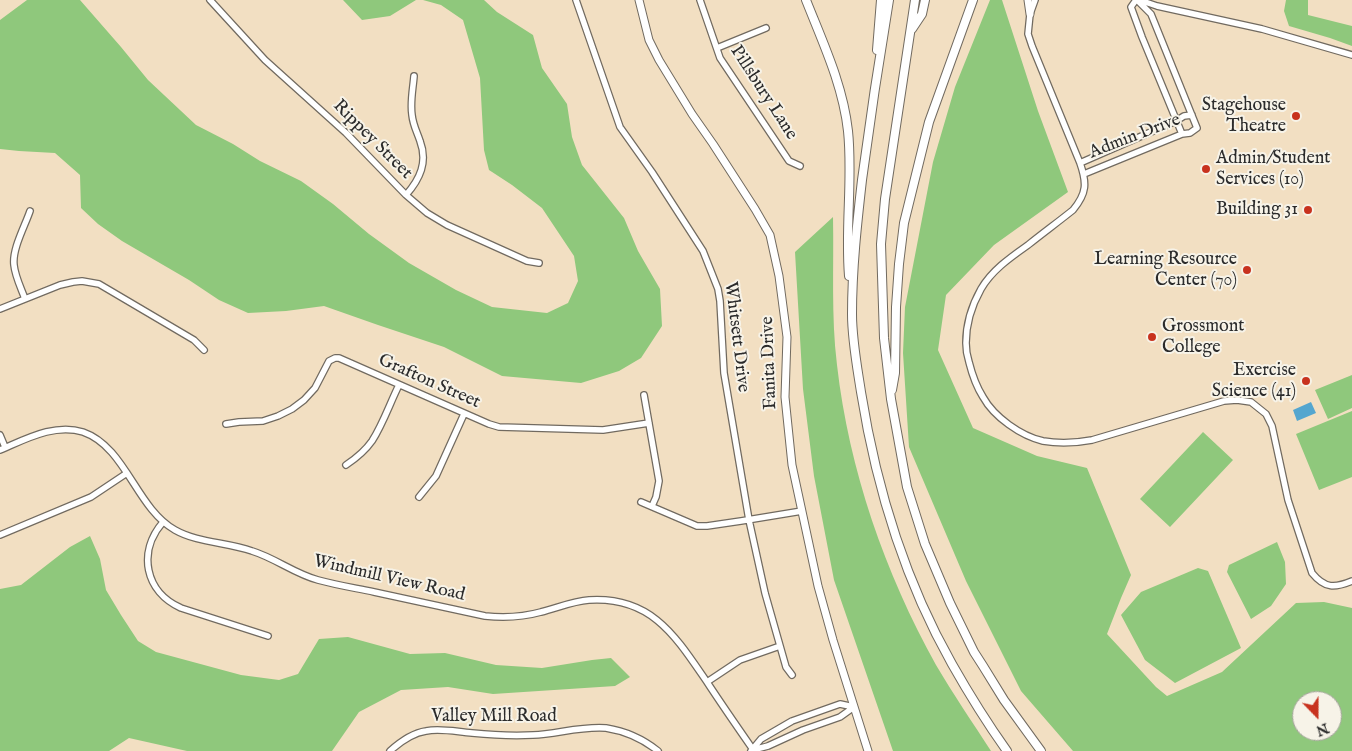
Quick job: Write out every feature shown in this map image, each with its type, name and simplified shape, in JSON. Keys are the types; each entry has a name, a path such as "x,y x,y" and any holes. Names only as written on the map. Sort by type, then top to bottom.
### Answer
{"highway":[{"path":"806,0 836,75 848,131 847,252 853,338 866,422 881,488 904,559 925,611 952,664 990,728 1007,751"},
{"path":"875,88 881,0"},
{"path":"852,312 854,242 889,0"},
{"path":"915,0 885,199 881,244 884,338 891,399 907,487 926,544 950,603 978,659 1004,700 1041,751"},
{"path":"911,30 922,14 925,0"},
{"path":"891,399 895,373 898,281 904,223 928,122 973,0"}],"main road":[{"name":"Fanita Drive","path":"639,0 650,40 659,60 770,235 779,276 787,337 785,396 792,465 818,586 868,751"},
{"path":"1028,0 1030,14"}],"street":[{"name":"Rippey Street","path":"210,0 265,60 346,133 406,195 427,213 447,226 527,262 539,263"},
{"name":"Whitsett Drive","path":"576,0 620,127 652,172 703,251 718,289 724,373 749,520 765,593 786,667 792,675"},
{"name":"Pillsbury Lane","path":"700,0 720,58 789,161 800,166"},
{"path":"1035,0 1030,14 1028,34 1080,162 1085,183 1082,199 1073,210 999,266 982,288 972,308 966,343 967,357 972,375 983,399 1010,426 1042,440 1062,443 1092,440 1224,401 1250,402 1266,414 1272,426 1288,500 1312,573 1324,585 1339,586 1352,581"},
{"path":"1137,0 1262,29 1352,55"},
{"path":"1137,0 1151,14 1192,115"},
{"path":"1137,0 1131,7 1182,134"},
{"path":"717,48 766,28"},
{"path":"406,195 418,178 423,160 421,144 414,128 412,116 411,104 414,76"},
{"name":"Admin Drive","path":"1080,162 1176,122 1184,116 1192,115 1197,128 1190,133 1182,134 1084,174"},
{"path":"25,299 17,276 14,258 30,211"},
{"path":"0,309 60,285 82,281 100,284 194,340 204,350"},
{"name":"Grafton Street","path":"226,424 263,420 278,416 292,409 310,394 329,361 335,358 339,358 464,414 499,427 602,430 649,423"},
{"path":"346,466 371,443 399,385"},
{"path":"644,395 659,481 652,506"},
{"path":"419,497 436,476 464,414"},
{"name":"Windmill View Road","path":"3,448 51,431 65,429 80,431 93,436 105,445 154,513 163,522 192,538 254,551 316,580 485,616 506,617 526,615 588,600 623,603 648,614 669,630 753,751"},
{"path":"0,434 3,448"},
{"path":"0,535 91,497 127,473"},
{"path":"641,502 697,526 802,511"},
{"path":"163,522 152,538 148,557 150,576 160,593 169,602 181,608 268,636"},
{"path":"706,682 740,660 780,646"},
{"path":"753,751 761,739 792,721 840,704 854,707"},
{"path":"753,751 840,717 854,707"},
{"name":"Valley Mill Road","path":"390,751 406,739 428,731 446,730 500,735 535,735 597,728 615,730 632,735 658,751"}],"green space":[{"path":"27,0 80,0 148,80 196,125 233,144 260,161 301,181 409,263 456,290 492,307 547,313 568,303 578,281 574,256 542,208 489,170 484,150 480,78 463,20 441,5 423,0 484,0 497,12 533,35 542,68 567,104 572,137 582,165 624,218 638,251 660,289 662,326 641,358 619,371 581,383 502,376 444,347 324,306 248,313 219,300 122,241 98,224 81,208 80,175 55,153 0,149 0,20"},
{"path":"343,0 416,0 390,16 362,20"},
{"path":"990,0 1002,0 1038,111 1068,192 994,245 946,295 938,350 973,428 1037,456 1087,468 1131,575 1107,634 1156,687 1167,696 1222,672 1296,603 1324,602 1352,608 1352,751 1073,751 1021,691 966,581 909,447 903,353 905,307 933,162 955,87"},
{"path":"1286,0 1308,0 1308,15 1352,26 1352,46 1289,26 1284,11"},
{"path":"833,217 835,347 850,443 860,482 885,557 918,630 936,665 991,751 893,751 834,580 814,476 803,389 795,252"},
{"path":"1352,375 1352,408 1328,419 1315,390"},
{"path":"1352,411 1352,477 1319,490 1296,434"},
{"path":"1203,432 1233,460 1170,527 1140,499"},
{"path":"90,536 100,559 106,590 138,641 156,652 241,675 279,680 298,674 319,639 348,637 410,654 445,653 496,665 542,668 611,658 630,677 615,686 493,694 448,687 401,690 359,712 332,751 187,751 129,738 109,751 0,751 0,589 21,585 70,547"},
{"path":"1277,542 1285,562 1286,584 1271,606 1251,619 1227,572 1229,565"},
{"path":"1198,568 1208,571 1241,648 1175,683 1145,660 1121,615 1141,592"}],"water":[{"path":"1311,402 1316,413 1297,421 1293,410"}],"place":[{"name":"Stagehouse Theatre","path":"1296,116"},
{"name":"Admin/Student Services (10)","path":"1206,169"},
{"name":"Building 31","path":"1308,210"},
{"name":"Learning Resource Center (70)","path":"1247,270"},
{"name":"Grossmont College","path":"1152,337"},
{"name":"Exercise Science (41)","path":"1306,381"}]}
